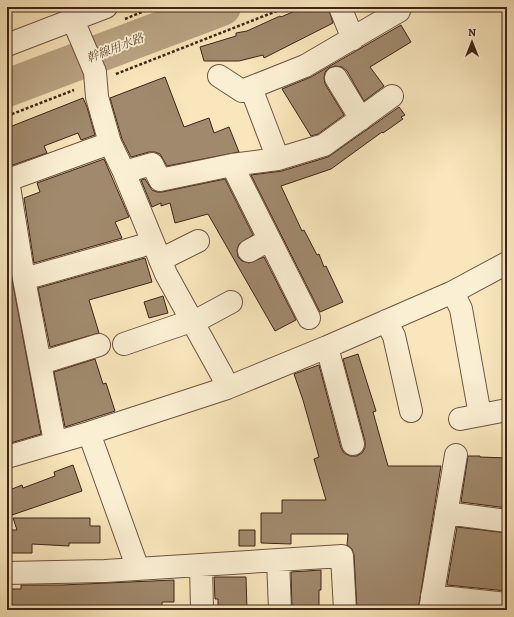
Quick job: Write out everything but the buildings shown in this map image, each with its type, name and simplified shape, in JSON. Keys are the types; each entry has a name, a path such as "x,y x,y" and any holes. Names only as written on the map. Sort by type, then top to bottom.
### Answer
{"street":[{"path":"340,7 353,39"},
{"path":"7,45 102,8"},
{"path":"219,76 242,91 251,88 305,66 399,12"},
{"path":"73,20 84,44 95,77 98,97 110,143 124,172 160,260 191,322 222,375 227,388"},
{"path":"336,78 361,118"},
{"path":"251,88 278,159"},
{"path":"124,172 152,164 160,180 232,165 278,159 324,145 392,96"},
{"path":"55,442 24,279 8,180 110,143"},
{"path":"232,165 309,318"},
{"path":"249,251 269,240"},
{"path":"160,260 198,242"},
{"path":"24,279 141,246"},
{"path":"7,457 89,433 227,388 327,347 453,292 507,263"},
{"path":"453,292 461,309 470,417 507,410"},
{"path":"124,344 191,322 231,302"},
{"path":"386,321 394,336 412,410"},
{"path":"40,363 99,345"},
{"path":"327,347 353,444"},
{"path":"89,433 138,569"},
{"path":"456,455 431,603 507,604"},
{"path":"446,513 507,521"},
{"path":"7,573 105,571 342,556 345,610"},
{"path":"278,560 280,610"},
{"path":"201,565 202,610"}],"path":[{"path":"7,116 95,77 287,7"}],"waterway":[{"name":"幹線用水路","path":"7,88 222,7"}]}
